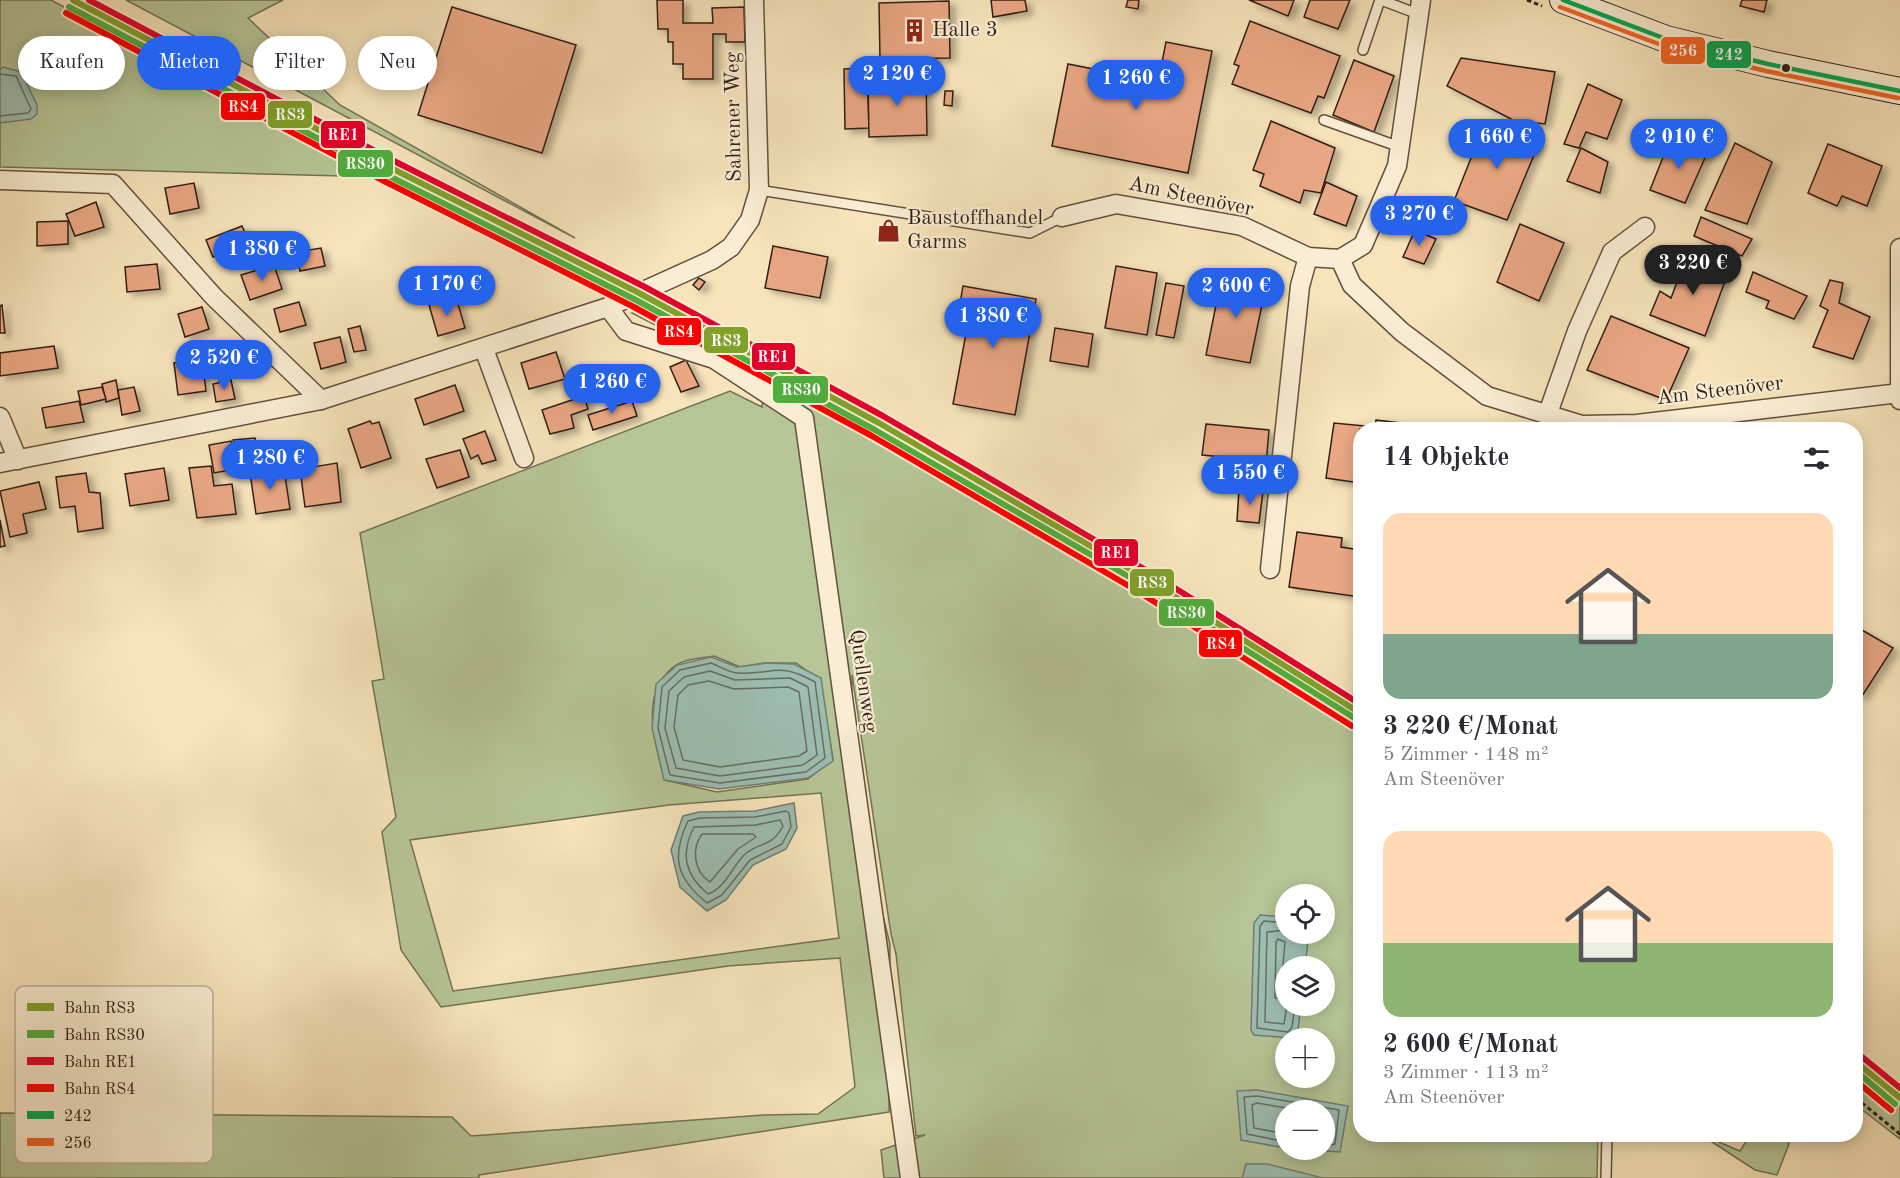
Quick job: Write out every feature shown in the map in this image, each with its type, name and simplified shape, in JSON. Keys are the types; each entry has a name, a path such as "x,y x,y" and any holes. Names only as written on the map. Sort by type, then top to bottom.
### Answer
{"main road":[{"path":"1563,0 1666,39 1768,64 1900,91"}],"street":[{"name":"Sahrener Weg","path":"9,461 321,400 608,307 712,260 731,247 750,220 759,190 754,0"},
{"path":"1340,259 1363,245 1397,166 1420,7"},
{"path":"0,180 113,184 214,297 321,400"},
{"name":"Am Steenöver","path":"1062,217 1116,204 1242,226 1308,257 1340,259 1352,285 1402,332 1487,396 1545,422"},
{"path":"1547,422 1577,331 1612,252 1645,227"},
{"path":"1900,248 1900,395"},
{"path":"1270,569 1300,286 1308,257"},
{"name":"Quellenweg","path":"608,307 626,331 714,359 804,418 910,1178"},
{"path":"484,349 524,458"},
{"name":"Am Steenöver","path":"1655,422 1900,395"},
{"path":"0,417 9,461"}],"lane":[{"path":"1363,50 1380,0 1420,7"},
{"path":"1324,120 1400,147"},
{"path":"759,190 1030,233 1062,217"},
{"path":"1606,1178 1607,1142"}],"path":[{"path":"1863,1104 1900,1134"}],"green space":[{"path":"0,0 51,0 119,36 18,36 18,90 125,90 125,39 137,46 137,90 220,90 383,177 0,167"},
{"path":"126,0 283,0 248,18 267,36 253,36 253,67 241,61 241,36 194,36"},
{"path":"296,90 324,90 340,105 575,238"},
{"path":"647,310 893,441 1291,680 1353,721 1353,1142 1598,1142 1597,1178 884,1178 881,1150 925,1135 916,1136 896,954 891,934 852,675 851,787 890,944 889,1112 479,1175 479,1178 0,1178 0,1113 15,1113 15,1163 213,1163 213,1115 452,1117 471,1136 764,1115 818,1114 855,1087 840,958 728,966 441,1007 401,950 382,832 396,817 372,681 384,679 360,533 730,391 762,407 764,381 632,313","holes":["714,656 740,667 764,663 796,663 820,680 833,759 808,779 717,792 665,780 652,718 657,688 665,675 682,662","821,793 839,938 453,991 410,840 669,805"]},
{"path":"1863,1076 1900,1106 1900,1139 1863,1110"},
{"path":"1712,1142 1719,1142 1740,1151 1746,1142 1788,1142 1777,1175 1755,1170"}],"water":[{"path":"3,67 18,71 18,90 30,90 37,105 37,114 31,119 0,123 0,70"},
{"path":"711,657 737,667 767,663 794,664 821,678 833,761 808,778 719,789 664,780 652,728 656,684 677,665"},
{"path":"794,803 797,828 786,849 753,865 726,900 707,911 680,887 671,850 683,816 699,812 755,811"},
{"path":"1260,915 1275,916 1275,944 1308,944 1306,956 1275,956 1275,1016 1300,1016 1298,1028 1275,1028 1275,1037 1254,1035 1251,1030 1254,923"},
{"path":"1257,1090 1314,1100 1275,1100 1275,1146 1241,1140 1237,1091"},
{"path":"1335,1104 1348,1106 1340,1152 1335,1152"},
{"path":"1246,1164 1267,1164 1323,1178 1242,1178"}],"building":[{"path":"657,0 683,0 683,23 713,23 712,8 744,7 745,42 726,42 726,34 713,34 713,79 683,79 683,64 673,64 673,42 668,42 668,29 658,29"},
{"path":"991,0 1025,0 1027,11 993,17"},
{"path":"1128,0 1139,0 1138,9 1126,7"},
{"path":"1249,0 1294,0 1288,16"},
{"path":"1310,0 1350,0 1338,29 1304,17"},
{"path":"1742,0 1767,0 1764,12 1740,6"},
{"name":"Halle 3","path":"949,1 950,58 880,59 879,3"},
{"path":"452,7 576,45 542,153 418,115 426,90 437,90 437,55"},
{"path":"1250,21 1340,56 1324,98 1318,96 1311,113 1232,84 1239,66 1234,64"},
{"path":"1166,42 1212,51 1188,173 1052,146 1068,64 1158,82"},
{"path":"1461,58 1555,72 1545,124 1513,120 1447,86"},
{"path":"1354,60 1394,76 1374,132 1333,115"},
{"path":"867,68 869,128 845,129 844,69"},
{"path":"926,77 927,135 869,137 868,78"},
{"path":"1588,84 1622,100 1607,139 1586,132 1579,148 1564,144"},
{"path":"945,91 953,91 952,106 944,105"},
{"path":"1486,120 1539,143 1507,220 1454,201"},
{"path":"1271,121 1335,148 1321,193 1304,190 1300,203 1260,186 1264,174 1253,170"},
{"path":"1671,137 1708,151 1685,203 1650,190"},
{"path":"1735,143 1772,162 1747,224 1705,210"},
{"path":"1828,144 1882,166 1867,206 1842,196 1837,206 1808,193"},
{"path":"1581,148 1608,162 1600,193 1567,181"},
{"path":"1326,182 1357,196 1346,226 1314,214"},
{"path":"194,183 199,208 170,214 165,188"},
{"path":"96,202 104,227 75,236 66,214"},
{"path":"1701,217 1752,239 1742,256 1694,236"},
{"path":"68,221 68,244 37,246 37,222"},
{"path":"1520,224 1564,243 1539,301 1497,282"},
{"path":"242,226 251,247 235,254 233,249 213,257 206,240"},
{"path":"1415,230 1436,239 1424,264 1403,257"},
{"path":"773,246 828,257 820,298 765,288"},
{"path":"321,248 325,266 300,271 297,252"},
{"path":"1688,253 1729,270 1705,336 1650,315 1660,291 1671,298"},
{"path":"157,264 160,289 127,292 125,267"},
{"path":"274,265 282,289 250,300 241,275"},
{"path":"1116,266 1157,273 1147,335 1105,328"},
{"path":"1753,272 1807,296 1794,319 1766,308 1769,301 1746,292"},
{"path":"1222,275 1266,285 1250,363 1206,355"},
{"path":"699,278 705,282 699,290 693,285"},
{"path":"1830,280 1843,283 1839,303 1870,317 1853,359 1813,347 1828,310 1820,306"},
{"path":"1166,283 1184,286 1174,338 1156,335"},
{"path":"963,286 1036,299 1015,415 953,404 967,328 956,326"},
{"path":"456,297 465,328 438,336 429,305"},
{"path":"299,302 306,325 280,332 274,309"},
{"path":"2,305 5,333 0,333 0,306"},
{"path":"202,307 209,329 185,337 178,314"},
{"path":"1611,316 1689,348 1666,400 1587,370"},
{"path":"360,326 366,350 354,352 348,329"},
{"path":"1055,328 1093,334 1088,367 1050,361"},
{"path":"340,337 346,362 321,369 314,343"},
{"path":"54,346 58,368 0,376 0,353"},
{"path":"556,352 565,379 529,389 521,363"},
{"path":"202,359 206,391 178,395 174,363"},
{"path":"686,360 699,386 681,392 670,367"},
{"path":"116,380 119,398 106,402 102,384"},
{"path":"231,380 235,399 216,402 213,384"},
{"path":"455,385 464,411 424,425 415,399"},
{"path":"102,387 106,399 81,405 78,391"},
{"path":"134,387 140,411 122,415 118,390"},
{"path":"584,396 588,409 571,415 574,428 550,434 542,410"},
{"path":"79,401 84,422 46,428 42,408"},
{"path":"632,401 637,416 593,430 588,415"},
{"path":"370,421 372,424 379,422 391,458 361,468 348,429"},
{"path":"1334,423 1353,425 1353,482 1326,478"},
{"path":"1206,424 1269,430 1264,487 1245,487 1246,459 1202,455"},
{"path":"485,431 496,460 482,464 478,455 471,459 463,439"},
{"path":"255,438 260,465 238,469 233,440"},
{"path":"231,441 236,469 214,473 209,445"},
{"path":"460,450 469,477 437,488 426,459"},
{"path":"337,463 341,502 305,507 300,469"},
{"path":"211,466 214,486 232,484 236,514 197,518 189,468"},
{"path":"164,468 169,500 130,506 125,474"},
{"path":"284,469 290,509 256,514 250,473"},
{"path":"86,473 89,492 100,493 103,528 78,532 75,506 60,508 56,477"},
{"path":"39,482 46,509 23,514 27,533 10,537 0,491"},
{"path":"1239,489 1263,491 1259,523 1237,521"},
{"path":"0,520 5,546 0,547"},
{"path":"1297,532 1342,538 1341,547 1353,549 1353,596 1289,587"},
{"path":"1863,631 1893,648 1863,694"}],"rail line":[{"name":"RS3","path":"73,0 391,168 639,293 879,423 1142,576 1353,709"},
{"name":"RE1","path":"89,0 394,161 643,286 883,416 1146,570 1353,700"},
{"name":"RS30","path":"69,7 387,175 636,300 875,430 1138,582 1353,717"},
{"name":"RS4","path":"66,13 384,181 632,306 872,436 1134,589 1352,726"},
{"name":"RE1","path":"1863,1058 1900,1088"},
{"name":"RS3","path":"1863,1068 1900,1098"},
{"name":"RS30","path":"1863,1077 1895,1104"},
{"name":"RS4","path":"1863,1087 1891,1110"}],"transit line":[{"name":"242","path":"1563,0 1666,39 1768,64 1900,91"},
{"name":"256","path":"1560,7 1664,46 1766,71 1898,98"}],"place":[{"name":"Halle 3","path":"914,30"},
{"name":"Baustoffhandel Garms","path":"889,230"}]}
